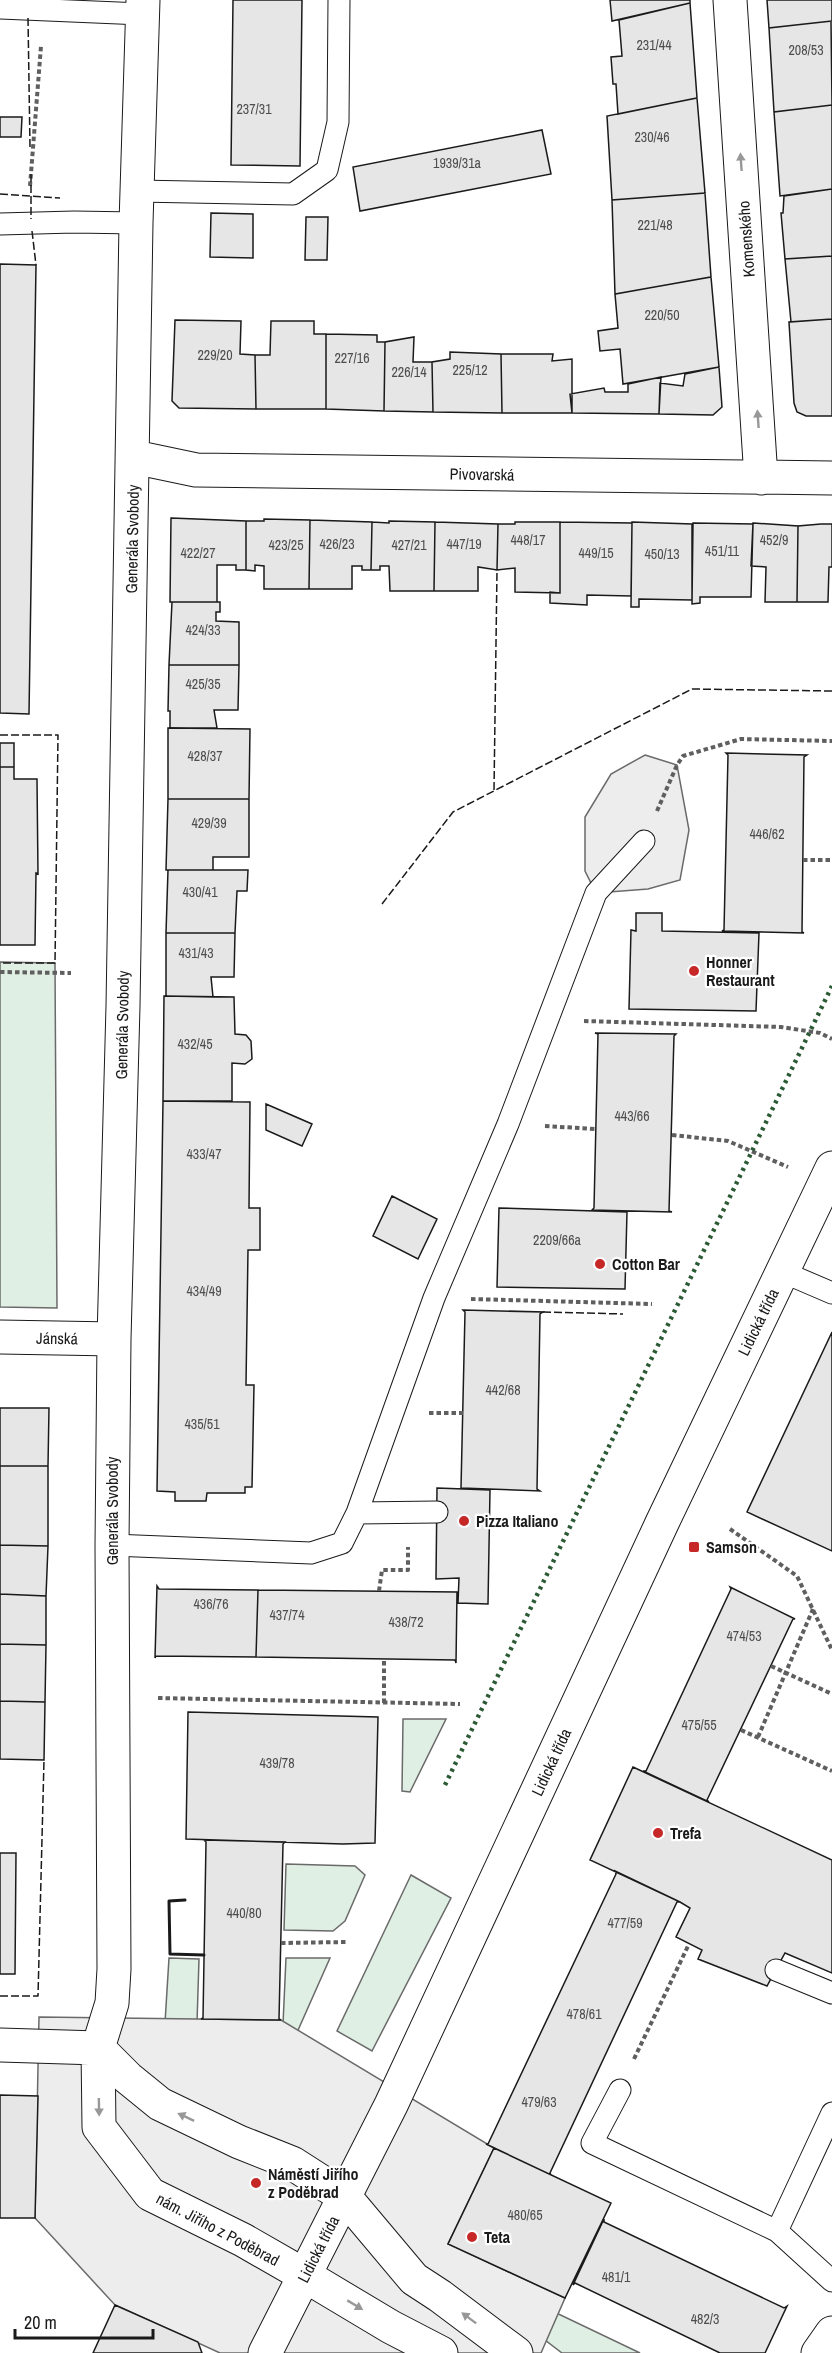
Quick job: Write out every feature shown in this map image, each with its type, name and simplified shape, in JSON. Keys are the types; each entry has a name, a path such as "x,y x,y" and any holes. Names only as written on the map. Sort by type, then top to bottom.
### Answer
{"street":[{"name":"Komenského","path":"730,0 761,478"},
{"name":"Generála Svobody","path":"98,2048 112,2003 114,1969 112,1545 114,1339 134,457 136,223 143,7"},
{"name":"Pivovarská","path":"134,457 196,470 832,478"},
{"name":"Lidická třída","path":"265,2353 391,2105 662,1523 828,1176"},
{"name":"Jánská","path":"0,1337 114,1339"},
{"path":"0,2045 98,2048 128,2078 160,2104 239,2142 292,2163 345,2197 414,2279 516,2353"},
{"name":"nám. Jiřího z Poděbrad","path":"98,2048 99,2127 150,2194 243,2240 391,2327 441,2353"},
{"path":"818,2353 832,2333"}],"lane":[{"path":"137,191 293,194 327,170 338,122 339,0"},
{"path":"0,8 44,11 143,7"},
{"path":"0,224 136,223"},
{"path":"112,1545 311,1553 342,1543 357,1513 434,1298 508,1124 596,893 644,841"},
{"path":"783,1272 832,1293"},
{"path":"357,1513 437,1512"},
{"path":"776,1970 832,1993"},
{"path":"620,2090 592,2143 777,2231 832,2281"},
{"path":"777,2231 832,2113"}],"path":[{"path":"40,187 28,186 44,11"},
{"path":"644,841 683,756 741,739 832,741"},
{"path":"803,860 832,860"},
{"path":"0,972 70,973"},
{"path":"547,1020 781,1027 820,1033 832,1039"},
{"path":"508,1124 596,1129"},
{"path":"672,1136 728,1140 828,1176"},
{"path":"434,1298 652,1304"},
{"path":"379,1591 382,1570 408,1570 408,1513"},
{"path":"730,1529 797,1576 832,1650"},
{"path":"758,1737 813,1609"},
{"path":"384,1660 384,1703"},
{"path":"771,1666 832,1694"},
{"path":"158,1698 460,1704"},
{"path":"741,1730 832,1771"},
{"path":"281,1943 347,1942"},
{"path":"620,2090 689,1944"}],"green space":[{"path":"0,962 55,963 57,1308 0,1307"},
{"path":"403,1719 446,1719 410,1792 402,1791"},
{"path":"286,1864 355,1866 365,1875 345,1921 333,1931 284,1930"},
{"path":"411,1875 451,1898 372,2051 337,2031"},
{"path":"169,1958 199,1959 197,2023 283,2024 286,1958 330,1958 295,2037 164,2039"},
{"path":"502,2287 640,2353 562,2353 494,2301"}],"shaded area":[{"path":"645,755 677,765 689,830 680,880 648,889 596,893 585,871 585,817 611,774"},
{"name":"Náměstí Jiřího z Poděbrad","path":"39,2017 281,2020 494,2148 448,2244 565,2298 541,2353 220,2353 115,2305 35,2218"}],"building":[{"path":"233,0 302,0 300,166 231,165"},
{"path":"610,0 690,0 690,3 612,21"},
{"path":"767,0 832,0 832,21 769,28"},
{"path":"690,3 697,98 618,114 611,57 622,56 619,20"},
{"path":"831,21 832,105 774,112 769,28"},
{"path":"697,98 705,193 612,200 607,116"},
{"path":"832,105 832,189 780,196 774,112"},
{"path":"0,117 22,117 21,137 0,137"},
{"path":"542,130 551,174 360,211 353,167"},
{"path":"832,189 832,256 785,259 781,213 783,213 784,196"},
{"path":"705,193 711,277 615,294 612,200"},
{"path":"211,213 253,214 253,258 210,257"},
{"path":"306,217 328,217 327,260 305,260"},
{"path":"832,256 832,319 791,322 785,259"},
{"path":"0,264 36,265 29,714 0,713"},
{"path":"711,277 719,367 623,384 620,349 600,351 598,331 618,328 615,294"},
{"path":"832,319 832,416 806,416 797,412 794,403 789,322"},
{"path":"175,320 241,321 240,354 255,355 256,409 179,408 172,401"},
{"path":"271,321 314,321 314,334 326,334 326,409 256,409 255,355 270,355"},
{"path":"326,334 377,335 377,342 385,342 384,411 326,409"},
{"path":"414,337 413,362 432,362 433,412 384,411 385,342"},
{"path":"450,352 501,354 502,413 433,412 432,362 450,359"},
{"path":"501,354 553,354 552,361 572,359 572,413 502,413"},
{"path":"719,367 722,407 713,415 659,414 660,383 683,386 685,374"},
{"path":"661,377 659,414 572,413 570,394 604,388 605,392 628,392 628,384"},
{"path":"171,518 246,521 246,570 236,570 236,565 217,565 217,602 170,602"},
{"path":"264,519 310,520 309,589 264,589 264,566 255,565 255,571 246,570 246,521 264,521"},
{"path":"310,520 372,522 371,570 362,570 362,566 352,566 352,589 309,589"},
{"path":"389,521 435,522 434,591 390,591 389,566 380,566 380,570 371,570 372,522 389,523"},
{"path":"435,522 498,524 497,570 478,567 478,591 434,591"},
{"path":"515,522 560,522 560,593 515,592 515,568 497,570 498,524 515,524"},
{"path":"560,522 632,523 631,596 587,595 587,605 550,603 550,592 560,593"},
{"path":"632,522 692,524 692,600 639,599 639,607 631,607"},
{"path":"693,523 753,524 751,597 700,597 700,603 692,604"},
{"path":"753,523 798,526 797,602 765,602 766,567 751,566"},
{"path":"832,524 832,567 829,567 828,602 797,602 798,526"},
{"path":"172,602 220,602 220,612 216,612 216,621 239,622 239,665 169,665"},
{"path":"169,665 239,665 238,710 214,710 217,728 170,728"},
{"path":"168,728 250,729 249,799 168,799"},
{"path":"0,743 14,743 14,767 0,767"},
{"path":"726,753 807,755 804,757 802,932 804,933 722,931 724,930 728,755"},
{"path":"0,767 14,767 14,779 37,779 38,874 36,873 35,945 0,945"},
{"path":"168,799 249,799 249,857 213,857 213,870 166,870"},
{"path":"168,870 248,870 247,891 237,891 235,933 166,933"},
{"name":"Honner Restaurant","path":"636,913 662,913 662,931 759,933 756,1011 629,1009 631,930 636,931"},
{"path":"166,933 235,933 234,977 211,977 213,997 166,996"},
{"path":"164,996 234,997 235,1034 246,1035 251,1041 252,1059 245,1064 232,1063 232,1101 163,1101"},
{"path":"595,1033 676,1034 674,1036 669,1211 672,1212 592,1210 594,1208 598,1034"},
{"path":"163,1101 250,1102 249,1208 260,1208 260,1250 248,1250 246,1385 254,1385 252,1487 245,1487 245,1493 207,1493 206,1501 175,1501 175,1492 157,1491"},
{"path":"266,1104 312,1124 302,1146 266,1130"},
{"path":"392,1196 437,1219 418,1259 373,1236"},
{"path":"499,1208 627,1212 625,1289 497,1287"},
{"path":"463,1310 543,1312 540,1314 537,1489 540,1491 461,1488 465,1312"},
{"path":"832,1332 832,1551 747,1512"},
{"path":"0,1408 49,1408 48,1466 0,1466"},
{"path":"0,1466 48,1466 48,1546 0,1545"},
{"path":"437,1488 490,1490 488,1604 458,1603 459,1578 436,1579"},
{"path":"0,1545 48,1546 46,1596 0,1594"},
{"path":"157,1586 159,1589 258,1590 256,1657 156,1656 155,1658"},
{"path":"730,1587 795,1619 707,1800 709,1802 643,1771 646,1771"},
{"path":"258,1590 457,1592 456,1663 455,1660 256,1657"},
{"path":"0,1594 46,1596 46,1645 0,1644"},
{"path":"0,1644 46,1645 45,1702 0,1701"},
{"path":"0,1701 45,1702 44,1760 0,1759"},
{"path":"188,1712 378,1717 375,1843 186,1839"},
{"path":"633,1767 832,1860 832,1973 785,1953 767,1986 698,1959 702,1950 676,1937 690,1908 590,1860"},
{"path":"204,1840 285,1842 283,1844 279,2019 281,2020 201,2019 203,2018 206,1842"},
{"path":"0,1853 16,1853 15,1974 0,1974"},
{"path":"615,1871 680,1902 677,1902 551,2175 486,2144 488,2144 616,1874"},
{"path":"0,2095 38,2096 35,2218 0,2218"},
{"path":"494,2148 611,2203 565,2298 448,2244"},
{"path":"604,2219 604,2222 784,2308 787,2306 765,2353 720,2353 575,2283 573,2285"},
{"path":"115,2305 198,2342 202,2353 93,2353"}],"hedge":[{"path":"445,1785 832,986"}],"fence":[{"path":"28,18 30,147"},
{"path":"31,174 31,219"},
{"path":"0,194 60,198"},
{"path":"32,231 36,265"},
{"path":"494,790 497,570"},
{"path":"382,904 453,812 692,689 832,691"},
{"path":"0,735 58,735 55,963 0,963"},
{"path":"543,1312 623,1314"},
{"path":"0,1996 38,1996 44,1760"}],"wall":[{"path":"185,1900 169,1901 170,1954 204,1955"}],"place":[{"name":"Honner Restaurant","path":"694,971"},
{"name":"Cotton Bar","path":"600,1264"},
{"name":"Pizza Italiano","path":"464,1521"},
{"name":"Samson","path":"694,1547"},
{"name":"Trefa","path":"658,1833"},
{"name":"Náměstí Jiřího z Poděbrad","path":"256,2183"},
{"name":"Teta","path":"472,2237"}]}
